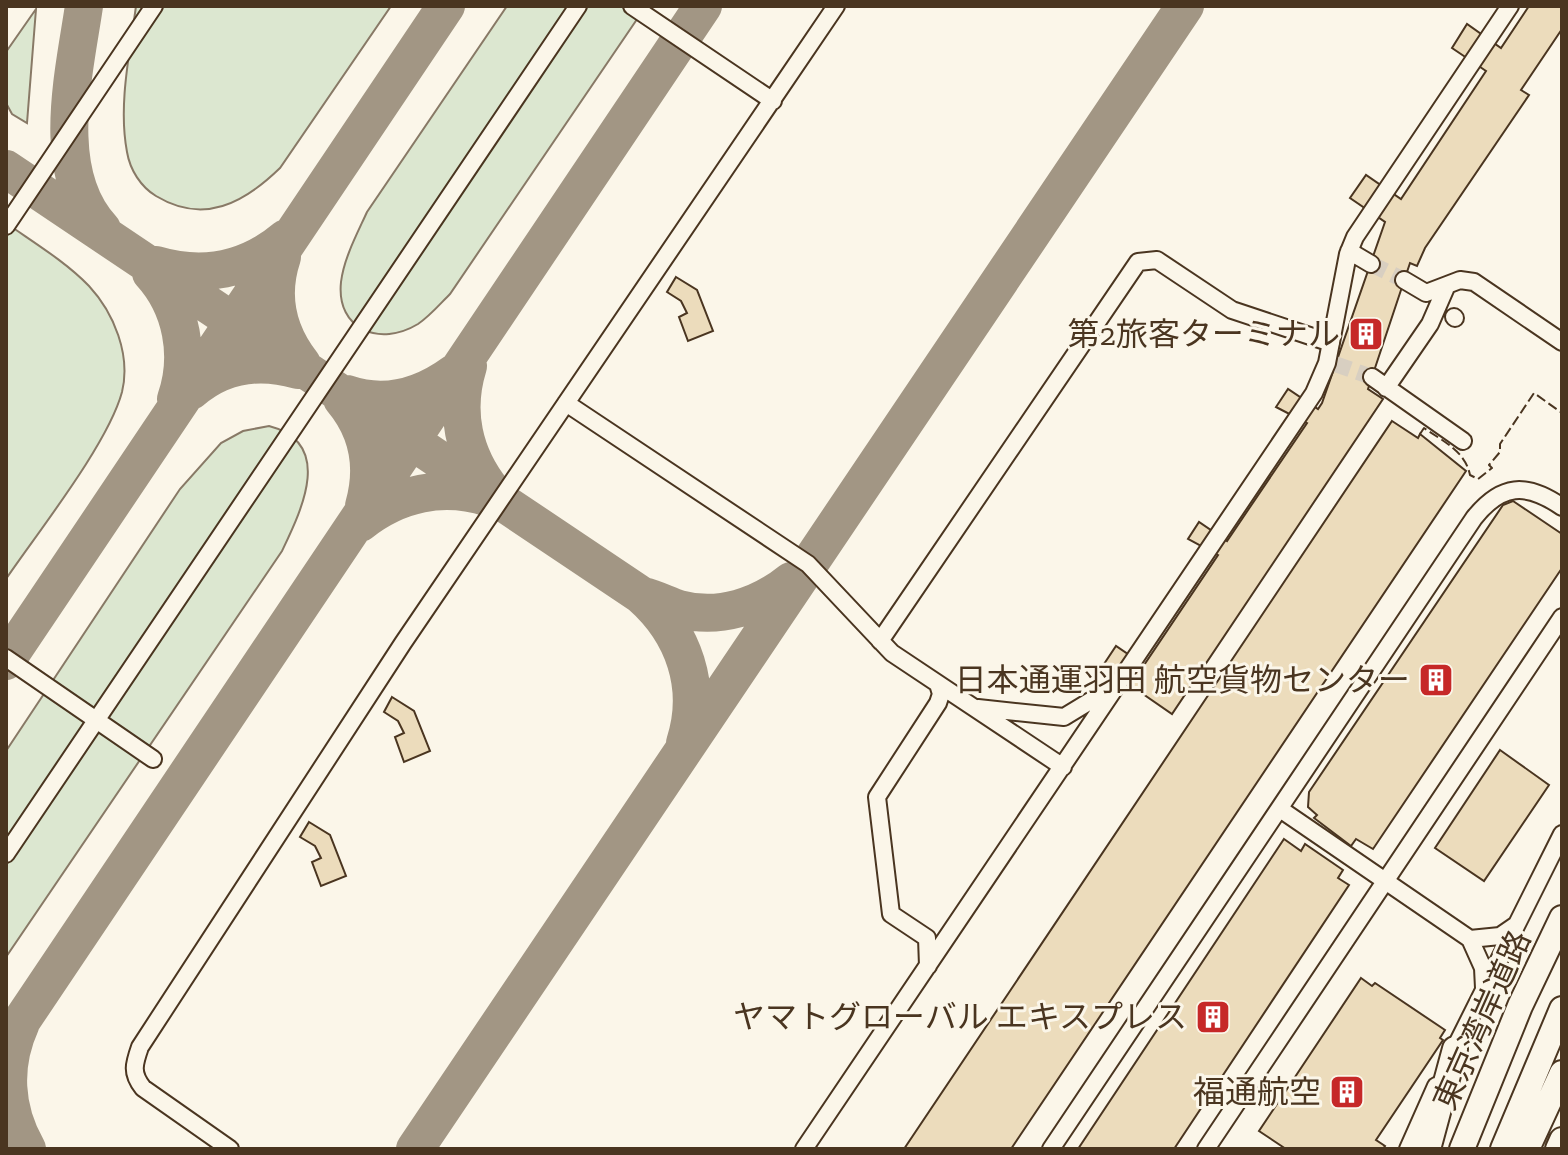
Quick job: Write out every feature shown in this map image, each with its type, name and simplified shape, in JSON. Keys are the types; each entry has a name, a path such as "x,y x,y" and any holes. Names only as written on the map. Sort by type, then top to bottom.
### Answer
{"highway":[{"name":"東京湾岸道路","path":"1462,1149 1514,1019 1562,918"},
{"path":"1503,1149 1562,1009"},
{"path":"1428,1149 1455,1049"},
{"path":"1527,1149 1562,1073"},
{"path":"1558,1149 1562,1140"}],"street":[{"path":"6,226 154,6"},
{"path":"6,854 578,6"},
{"path":"632,6 773,101"},
{"path":"230,1149 143,1088 135,1078 133,1065 140,1047 259,859 836,6"},
{"path":"804,1149 1314,393 1331,364 1331,343 1349,251 1355,237 1510,6"},
{"path":"1349,251 1371,264"},
{"path":"880,641 1138,262 1157,260 1232,310 1331,343"},
{"path":"1404,280 1426,293 1460,280 1474,282 1562,342"},
{"path":"1386,388 1430,324 1447,285"},
{"path":"1372,377 1463,441"},
{"path":"566,403 808,564 892,653 1063,767"},
{"path":"1051,1149 1487,502 1500,493 1525,489 1540,491 1562,507"},
{"path":"1206,1149 1562,617"},
{"path":"6,658 153,759"},
{"path":"938,703 1064,717 1092,703 1120,681"},
{"path":"928,966 927,938 891,914 877,797 938,703 941,694 938,684"},
{"path":"1280,809 1470,939 1483,968 1484,991"},
{"path":"1408,1149 1562,834"},
{"path":"1470,939 1500,936 1516,925"}],"green space":[{"path":"136,6 391,6 280,168 238,200 207,209 191,209 174,205 151,192 137,177 127,152 124,97"},
{"path":"507,6 646,6 450,294 431,314 404,331 389,334 363,330 353,322 341,299 343,273 355,237 367,212"},
{"path":"36,9 27,123 12,114 6,103 6,52"},
{"path":"6,223 70,269 98,297 118,335 124,378 114,413 88,462 6,579"},
{"path":"269,426 289,435 302,447 307,462 304,498 282,551 6,957 6,751 180,489 221,443 243,431"}],"building":[{"name":"第2旅客ターミナル","path":"1529,6 1562,6 1562,29 1521,90 1529,95 1425,248 1417,266 1410,263 1368,389 1383,399 1172,714 1130,685 1134,679 1116,667 1113,671 1104,664 1116,646 1144,665 1218,555 1188,539 1199,522 1227,541 1307,423 1276,407 1288,389 1318,409 1322,403 1385,222 1350,198 1366,175 1401,199 1486,71 1452,48 1467,24 1501,48"},
{"path":"676,277 697,290 713,331 688,341 679,317 687,313 681,301 667,292"},
{"path":"1392,421 1418,438 1420,434 1466,471 1011,1149 904,1149"},
{"name":"日本通運羽田 航空貨物センター","path":"1513,501 1562,534 1562,568 1373,849 1356,839 1351,846 1314,818 1317,815 1308,807 1309,792 1503,505"},
{"path":"392,697 414,711 430,751 404,762 395,737 404,733 398,721 384,712"},
{"path":"1500,750 1549,785 1484,881 1435,848"},
{"path":"309,822 330,835 346,876 321,886 312,862 321,858 315,846 300,837"},
{"name":"ヤマトグローバル エキスプレス","path":"1284,839 1301,851 1305,844 1343,870 1338,878 1349,885 1174,1149 1078,1149"},
{"name":"福通航空","path":"1361,978 1372,986 1375,983 1445,1030 1440,1038 1443,1040 1376,1140 1385,1146 1383,1149 1286,1149 1259,1131"}],"taxiway":[{"path":"84,6 71,92 70,152 75,180 86,206 102,229"},
{"path":"6,661 446,6"},
{"path":"6,1044 703,6"},
{"path":"415,1149 1185,6"},
{"path":"6,169 641,595 669,626 686,662 692,702 685,743"},
{"path":"156,265 191,271 224,269 256,258 286,238"},
{"path":"282,257 276,286 278,313 286,339 302,364"},
{"path":"151,273 170,301 181,333 183,366 176,399"},
{"path":"191,391 215,375 242,366 270,365 298,370"},
{"path":"468,366 462,399 464,432 474,463 493,492"},
{"path":"347,394 375,400 402,397 416,394 454,373"},
{"path":"342,399 358,424 367,450 369,477 364,506"},
{"path":"360,523 390,504 422,494 455,491 489,498"},
{"path":"643,596 694,612 724,612 752,604 791,581"},
{"path":"21,1023 11,1055 8,1087 14,1118 27,1149"}],"tunnel":[{"path":"1371,264 1404,280"},
{"path":"1335,364 1372,377"}],"fence":[{"path":"1420,434 1424,428 1453,448 1464,460 1470,475 1478,479 1492,468 1489,465 1500,452 1500,444 1534,393 1562,413"}],"place":[{"name":"第2旅客ターミナル","path":"1366,334"},
{"name":"日本通運羽田 航空貨物センター","path":"1436,680"},
{"name":"ヤマトグローバル エキスプレス","path":"1213,1017"},
{"name":"福通航空","path":"1347,1092"}]}
